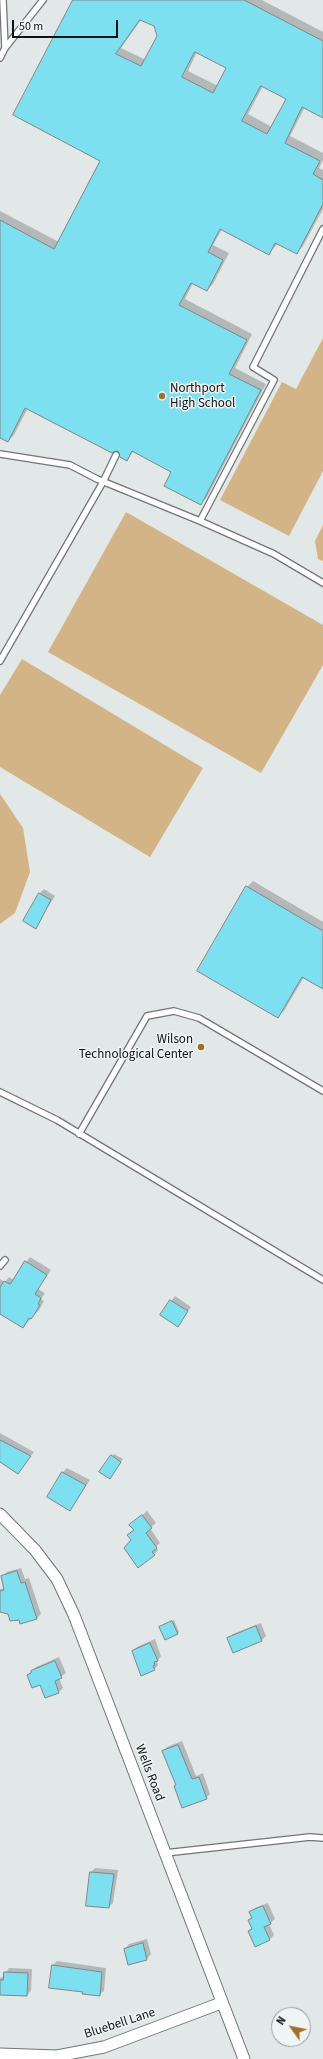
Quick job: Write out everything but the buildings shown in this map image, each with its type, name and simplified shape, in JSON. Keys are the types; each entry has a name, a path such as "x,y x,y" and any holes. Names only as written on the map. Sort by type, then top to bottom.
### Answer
{"street":[{"name":"Wells Road","path":"0,1514 35,1550 57,1579 74,1615 244,2059"},
{"name":"Bluebell Lane","path":"0,2054 57,2056 104,2047 222,2003"}],"lane":[{"path":"2,0 5,48"},
{"path":"0,58 5,48 43,0"},
{"path":"200,521 274,380 253,367 323,229"},
{"path":"0,454 70,465 103,482 200,521 274,554 323,583"},
{"path":"0,661 103,482 116,455"},
{"path":"79,1134 147,1016 174,1011 198,1018 323,1091"},
{"path":"0,1092 57,1120 323,1280"},
{"path":"0,1266 5,1260"},
{"path":"165,1854 310,1837 323,1838"}],"shaded area":[{"path":"323,338 323,471 289,536 220,500 282,382 296,389"},
{"path":"126,512 323,625 323,665 261,773 48,652"},
{"path":"323,525 323,561 318,559 315,541"},
{"path":"22,659 203,768 150,857 0,767 0,695"},
{"path":"0,794 23,828 30,872 15,913 0,924"}],"place":[{"name":"Northport High School","path":"162,396"},
{"name":"Wilson Technological Center","path":"201,1047"}]}
